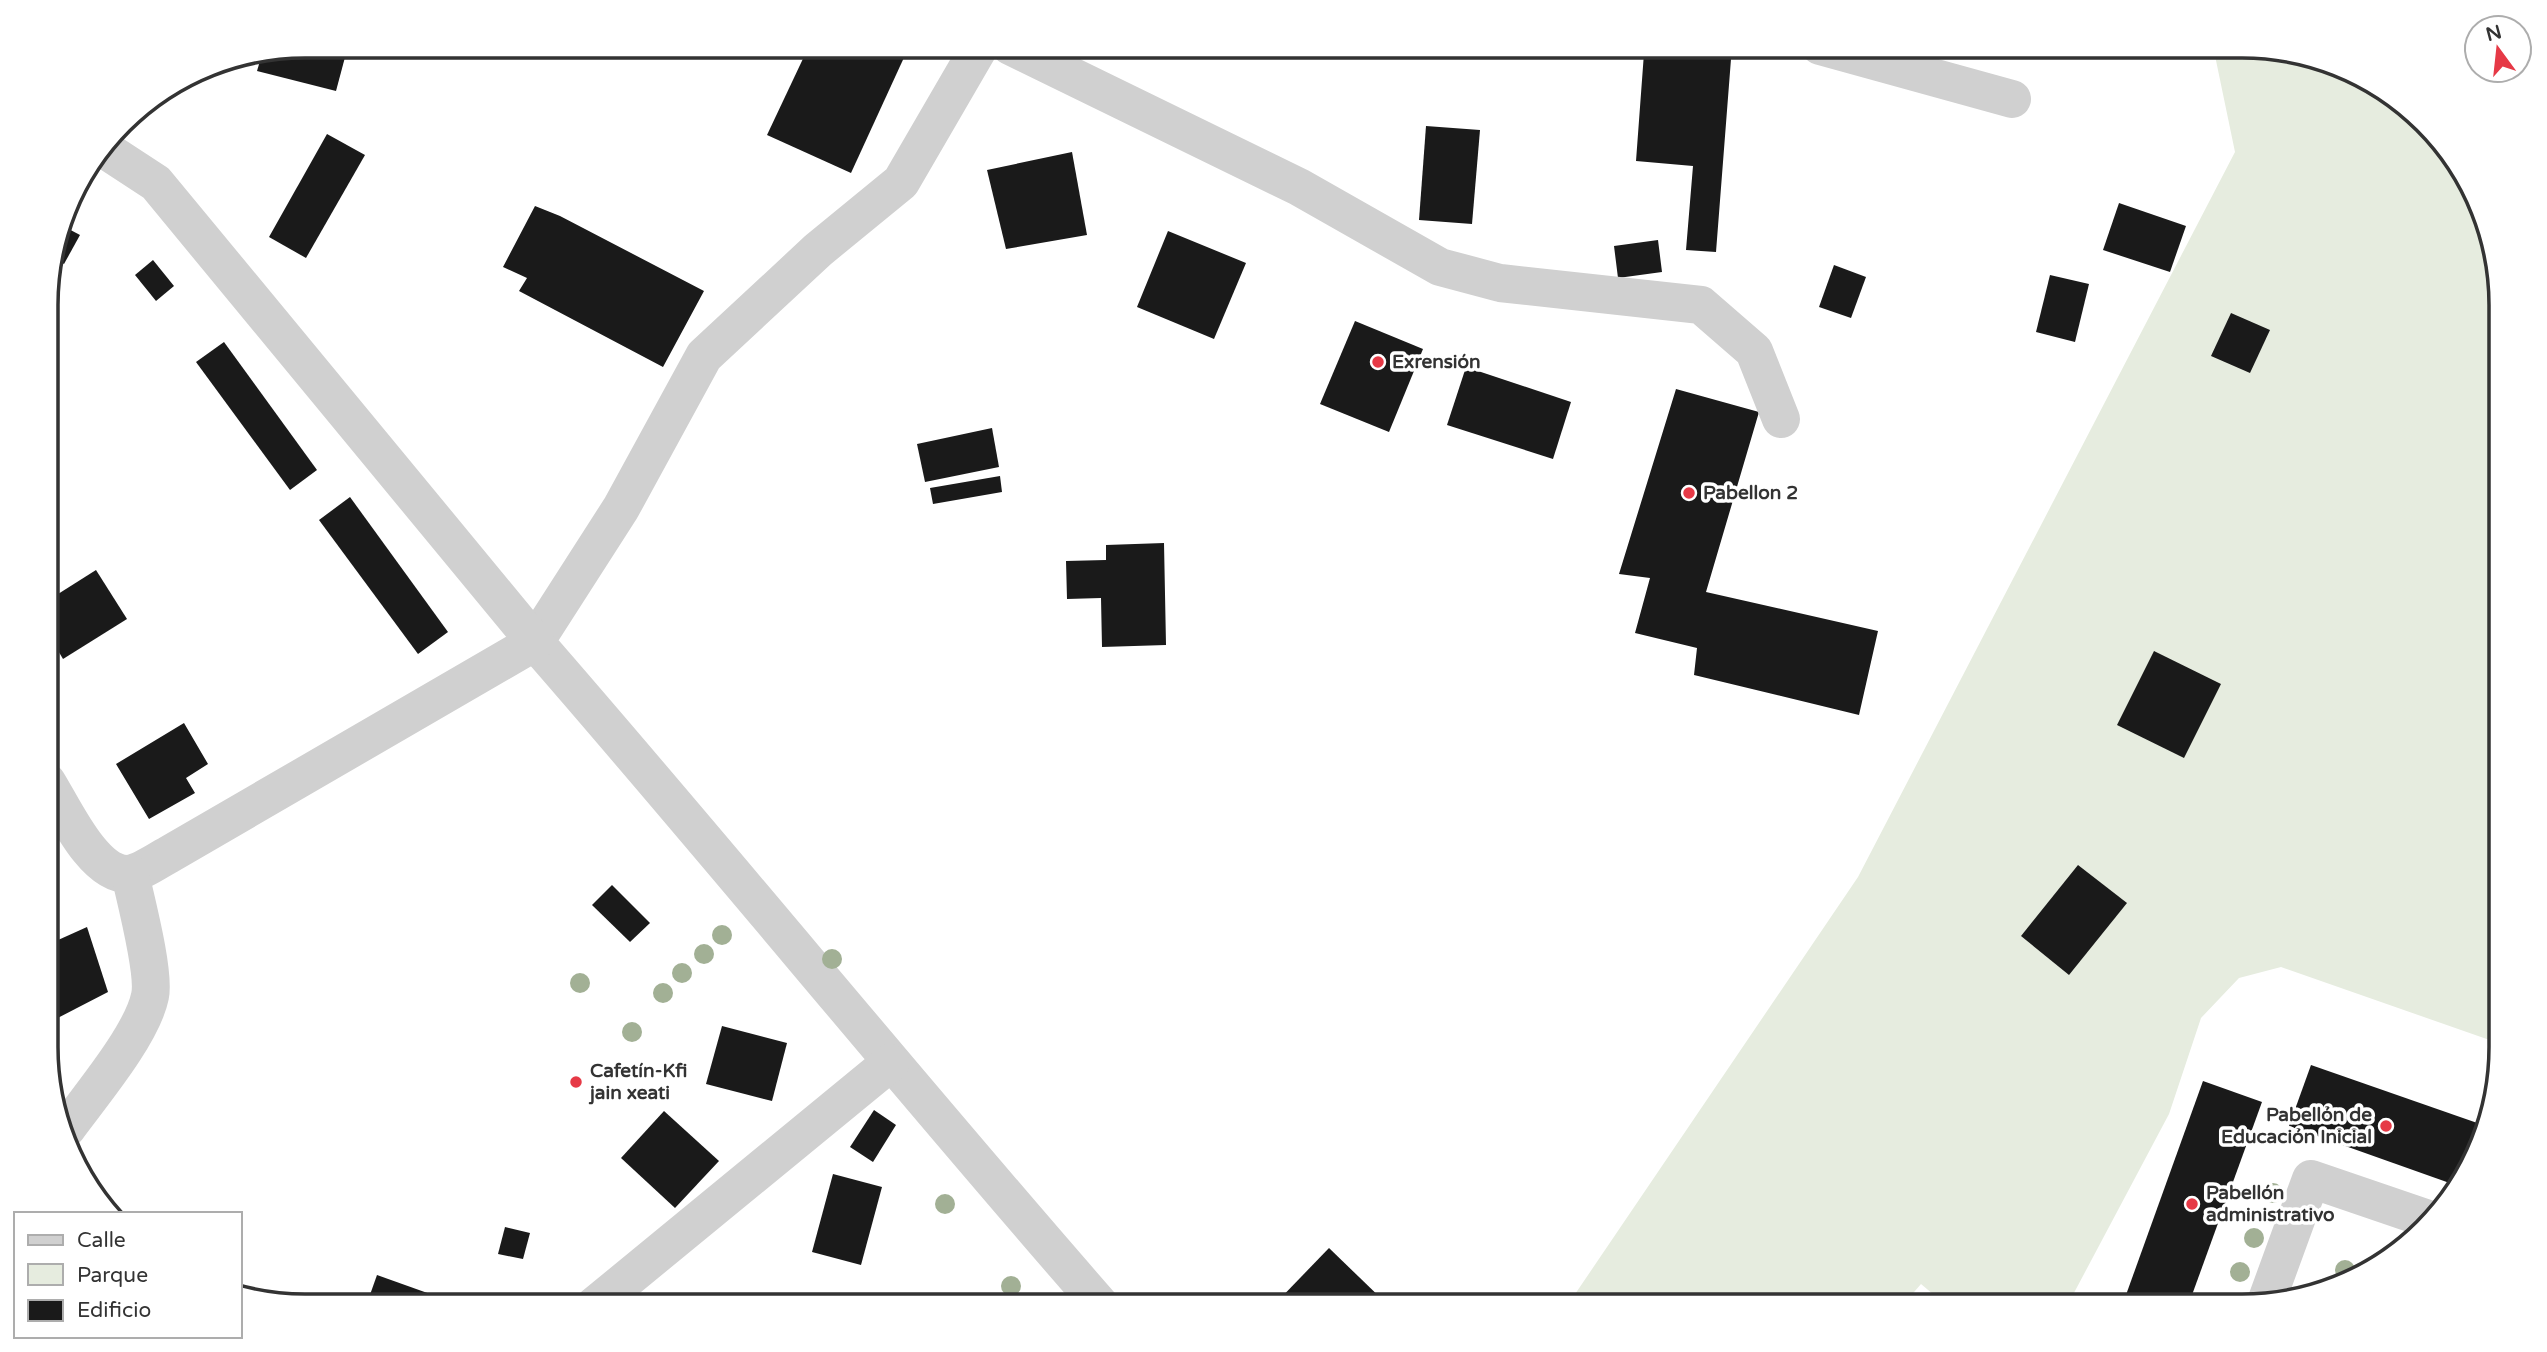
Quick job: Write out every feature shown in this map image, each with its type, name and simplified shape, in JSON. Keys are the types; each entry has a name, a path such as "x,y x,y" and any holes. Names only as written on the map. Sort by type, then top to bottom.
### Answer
{"lane":[{"path":"58,800 92,855 109,871 130,874 168,855 535,642 621,508 704,356 818,250 901,182 973,58"},
{"path":"1035,58 1299,187 1440,267 1500,283 1701,305 1754,351 1781,419"},
{"path":"1863,58 2012,99"},
{"path":"110,153 156,183 535,642 674,801 890,1063 1091,1294"},
{"path":"70,1124 136,1030 151,995 146,949 130,874"},
{"path":"609,1294 890,1063"},
{"path":"2270,1293 2311,1179 2422,1217"}],"green space":[{"path":"2215,58 2258,58 2321,71 2366,91 2417,130 2456,181 2481,241 2489,289 2489,1040 2281,967 2239,978 2201,1018 2169,1114 2073,1294 1933,1294 1921,1284 1912,1294 1575,1294 1858,877 2235,152"}],"building":[{"path":"345,58 336,91 257,71 259,63 273,60"},
{"path":"803,58 904,58 851,173 767,135"},
{"path":"1644,58 1731,59 1716,252 1686,250 1693,166 1636,161"},
{"path":"1426,126 1480,130 1472,224 1419,220"},
{"path":"327,134 365,155 306,258 269,237"},
{"path":"1072,152 1087,235 1006,249 987,170"},
{"path":"2119,203 2186,226 2170,272 2103,250"},
{"path":"535,206 560,216 704,291 663,367 519,291 527,278 503,267"},
{"path":"70,230 80,235 64,264 62,263"},
{"path":"1168,231 1246,263 1214,339 1137,307"},
{"path":"1658,240 1662,272 1618,278 1614,246"},
{"path":"153,260 174,286 156,301 135,275"},
{"path":"1834,265 1866,277 1851,318 1819,307"},
{"path":"2050,275 2089,284 2075,342 2036,332"},
{"path":"2231,313 2270,330 2250,373 2211,356"},
{"name":"Exrensión","path":"1355,321 1423,349 1389,432 1320,404"},
{"path":"224,342 317,470 290,490 196,362"},
{"path":"1466,367 1571,402 1553,459 1447,425"},
{"name":"Pabellon 2","path":"1676,389 1759,412 1706,592 1878,631 1859,715 1694,675 1697,648 1635,633 1650,578 1619,574"},
{"path":"992,428 999,467 925,482 917,444"},
{"path":"1000,476 1002,492 933,504 930,488"},
{"path":"350,497 448,632 418,654 319,520"},
{"path":"1164,543 1166,645 1102,647 1101,598 1067,599 1066,561 1106,560 1106,545"},
{"path":"96,570 127,619 63,659 58,651 58,594"},
{"path":"2154,651 2221,684 2184,758 2117,725"},
{"path":"184,723 208,764 186,778 195,793 149,819 116,764"},
{"path":"2078,865 2127,903 2069,975 2021,936"},
{"path":"612,885 650,923 630,942 592,905"},
{"path":"87,927 108,992 58,1018 58,940"},
{"path":"722,1026 787,1043 772,1101 706,1084"},
{"name":"Pabellón de Educación Inicial","path":"2311,1065 2477,1123 2464,1156 2449,1183 2289,1126"},
{"name":"Pabellón administrativo","path":"2203,1081 2262,1102 2192,1294 2126,1294"},
{"path":"874,1110 896,1125 873,1162 850,1147"},
{"path":"664,1111 719,1161 675,1208 621,1158"},
{"path":"833,1174 882,1187 861,1265 812,1252"},
{"path":"505,1227 530,1233 523,1259 498,1254"},
{"path":"1329,1248 1377,1294 1285,1294"},
{"path":"377,1275 430,1294 370,1294"}],"place":[{"name":"Exrensión","path":"1378,362"},
{"name":"Pabellon 2","path":"1689,493"},
{"name":"Cafetín-Kfi jain xeati","path":"576,1082"},
{"name":"Pabellón de Educación Inicial","path":"2386,1126"},
{"name":"Pabellón administrativo","path":"2192,1204"}]}
